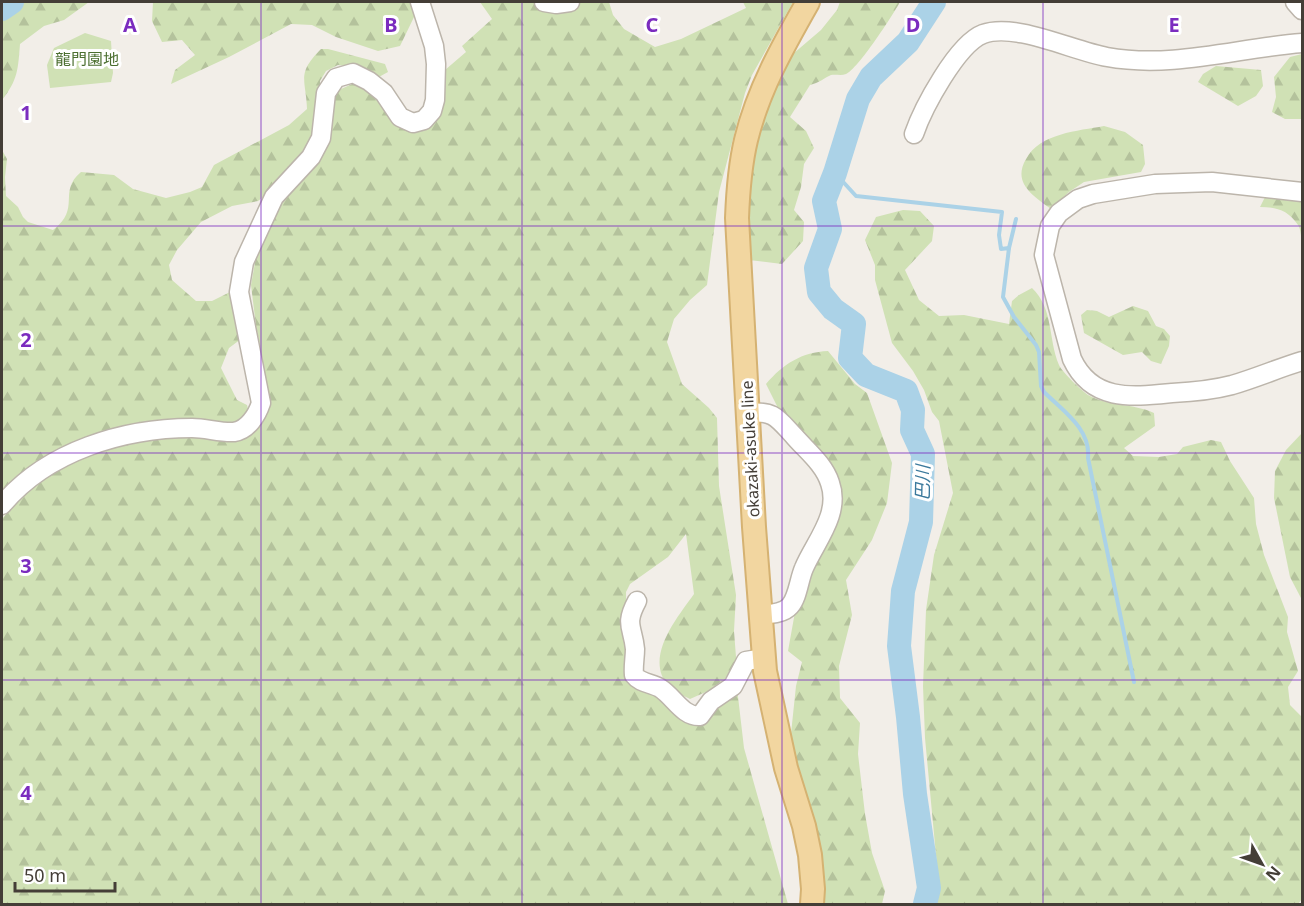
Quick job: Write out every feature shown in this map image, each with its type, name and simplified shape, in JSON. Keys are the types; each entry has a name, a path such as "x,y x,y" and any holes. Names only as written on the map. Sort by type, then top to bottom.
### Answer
{"main road":[{"name":"okazaki-asuke line","path":"808,2 786,40 762,90 746,141 738,185 738,228 764,657 786,768 804,826 810,855 812,904"}],"street":[{"path":"2,506 37,473 67,456 96,444 141,431 193,428 235,432 246,426 256,416 261,403 239,292 244,262 274,197 311,157 321,138 327,93 336,78 353,73 369,81 384,93 400,117 413,123 424,120 432,111 435,100 436,64 434,46 420,2"},
{"path":"544,2 556,4 570,2"},
{"path":"1295,2 1302,10"},
{"path":"914,134 928,99 942,78 970,43 986,33 996,31 1022,33 1110,58 1156,60 1219,55 1260,47 1302,43"},
{"path":"1302,192 1212,182 1155,184 1093,194 1078,199 1059,213 1050,226 1044,255 1071,359 1076,369 1087,380 1113,394 1131,397 1230,386 1302,361"},
{"path":"749,413 763,412 775,415 820,463 831,484 832,504 827,525 805,567 791,605 784,611 760,615"},
{"path":"637,601 629,623 635,651 634,675 662,690 691,715 700,716 711,701 727,692 733,686 746,662 764,657"}],"green space":[{"path":"2,2 89,2 64,20 44,26 20,44 16,74 2,100"},
{"path":"153,2 413,2 415,15 400,46 378,51 336,37 312,25 291,24 171,84 175,70 195,55 182,40 162,42 152,21"},
{"path":"480,2 532,2 540,5 571,7 581,2 609,2 613,15 624,29 655,47 681,39 746,8 743,2 793,2 752,75 745,93 719,192 707,285 674,319 667,342 682,384 717,418 719,486 736,595 734,631 737,670 708,691 690,699 671,689 662,676 661,651 665,639 694,594 686,534 668,557 630,584 626,592 627,669 687,717 737,688 744,748 788,904 2,904 2,519 40,480 64,465 89,454 143,439 255,426 268,411 251,285 256,257 280,199 339,90 352,84 362,83 409,129 420,131 428,129 435,121 445,70 466,52 462,46 492,19"},
{"path":"840,2 900,2 859,62 844,75 831,75 810,85 790,117 806,131 814,148 804,164 801,187 794,210 804,222 803,241 782,264 749,260 744,179 780,65 821,30 837,10"},
{"name":"龍門園地","path":"85,33 111,41 113,73 111,82 50,88 47,65 54,48"},
{"path":"321,49 385,64 388,72 377,78 353,67 338,65 326,71 320,81 320,114 307,154 269,193 258,201 232,206 201,222 177,250 169,265 172,280 196,301 212,301 234,290 241,339 229,348 221,368 237,400 247,405 249,413 234,425 134,426 2,496 2,150 7,159 6,196 18,207 28,222 53,230 62,222 66,214 71,186 81,172 114,175 133,189 166,198 190,192 202,187 214,165 289,125 307,109 305,71"},
{"path":"1302,54 1302,121 1301,119 1285,119 1272,112 1276,97 1274,77 1290,57"},
{"path":"1216,66 1261,70 1263,86 1256,96 1238,106 1198,82 1203,74"},
{"path":"1104,126 1125,132 1143,145 1145,164 1141,172 1084,182 1051,209 1031,194 1021,175 1022,168 1032,150 1050,138"},
{"path":"1266,195 1302,201 1302,243 1299,227 1290,216 1276,209 1260,207"},
{"path":"903,210 920,211 934,226 932,241 905,270 919,300 939,316 964,315 1009,324 1012,301 1032,288 1044,305 1059,365 1072,381 1096,399 1154,413 1155,426 1124,448 1133,456 1159,457 1177,454 1183,447 1211,440 1221,442 1230,461 1254,498 1256,524 1264,555 1288,617 1287,632 1298,671 1288,687 1290,705 1302,717 1302,899 1298,904 933,904 937,866 925,738 923,686 926,610 934,555 953,493 939,421 932,412 924,390 913,371 892,343 875,280 875,265 865,240 876,217"},
{"path":"1133,306 1148,311 1156,326 1164,329 1170,336 1169,346 1161,364 1151,361 1142,352 1123,355 1084,333 1081,315 1087,310 1097,311 1109,317"},
{"path":"828,351 855,384 867,393 892,463 887,503 872,540 846,580 852,615 839,666 840,698 860,723 858,754 865,814 872,853 885,891 882,904 820,904 790,743 796,686 802,662 788,651 795,612 807,576 826,542 834,533 841,504 805,436 778,408 766,384 794,360"},
{"path":"1302,433 1302,600 1290,577 1274,498 1275,471 1286,450"}],"waterway":[{"path":"2,9 12,2"},
{"name":"巴川","path":"925,904 929,888 915,794 899,646 903,591 921,522 923,454 912,430 913,410 906,391 866,375 850,358 854,324 833,309 819,292 816,268 830,229 824,201 858,99 871,77 908,42 934,2"},
{"path":"835,173 856,196 1002,212 999,235 1001,249 1009,248 1003,297 1014,317 1036,345 1039,352 1041,386 1044,392 1074,421 1085,438 1134,682"},
{"path":"1009,248 1016,219"}]}
